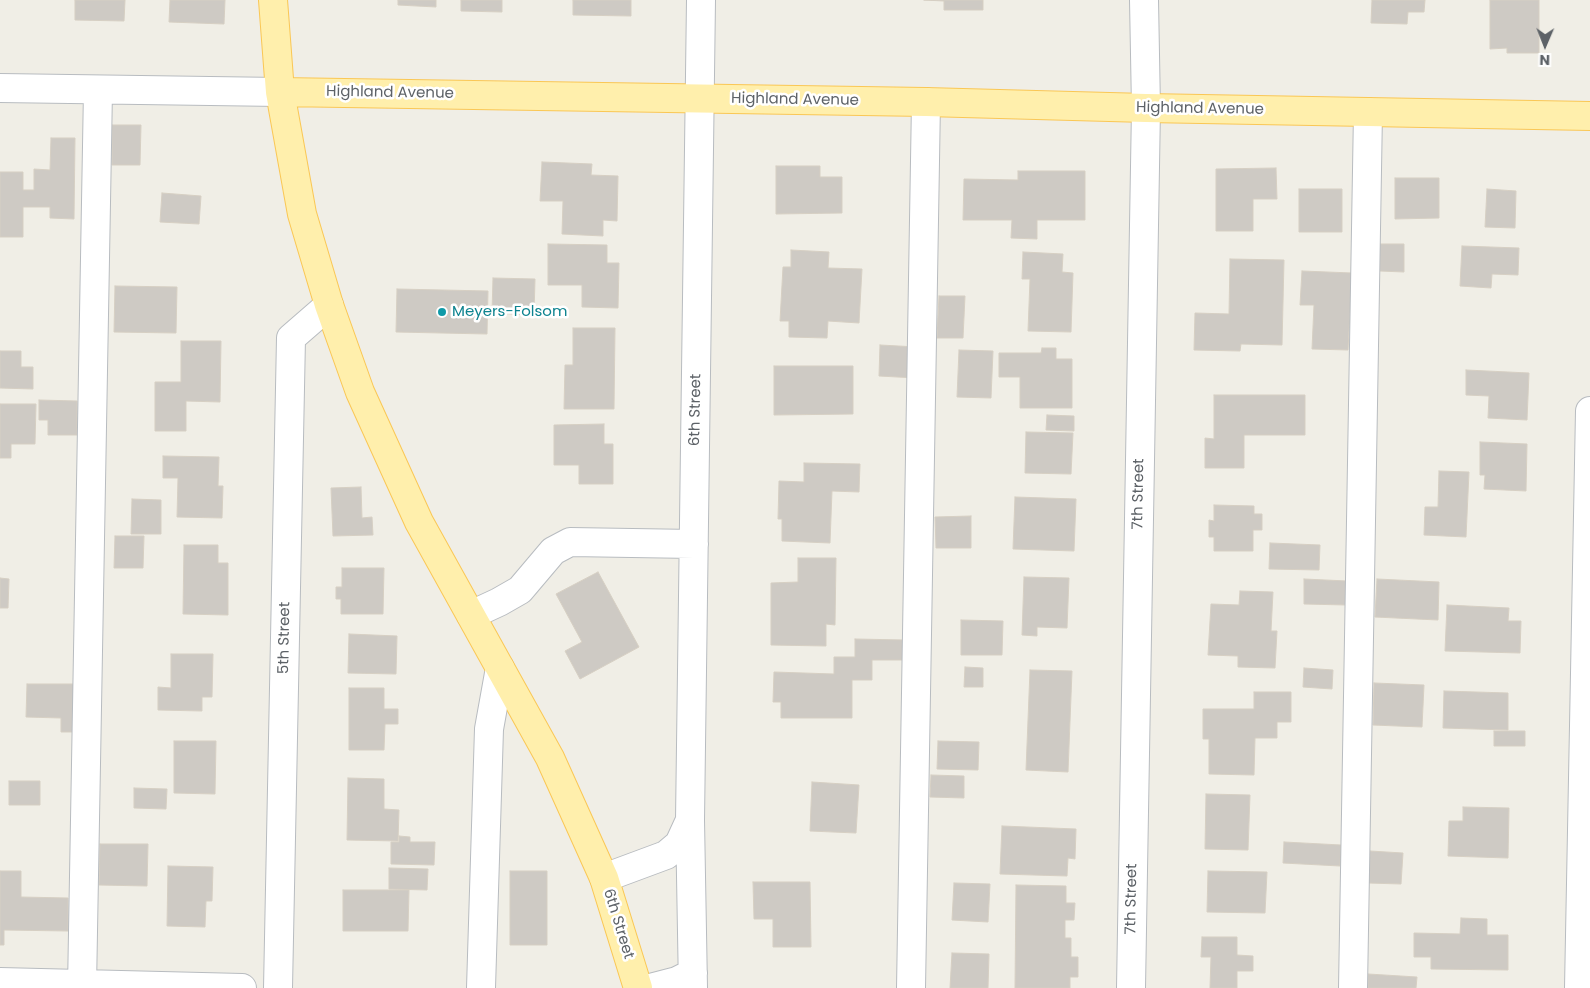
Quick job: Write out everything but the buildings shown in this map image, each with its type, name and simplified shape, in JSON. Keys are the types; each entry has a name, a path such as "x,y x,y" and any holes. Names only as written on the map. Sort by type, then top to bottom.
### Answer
{"main road":[{"path":"273,0 280,92 302,214 329,305 360,392 418,522 550,758 604,878"},
{"name":"Highland Avenue","path":"280,92 926,102 1590,116"},
{"name":"6th Street","path":"604,878 638,988"}],"street":[{"name":"6th Street","path":"693,981 690,820 701,0"},
{"name":"7th Street","path":"1131,988 1146,108 1144,0"},
{"name":"Highland Avenue","path":"0,88 280,92"},
{"path":"82,986 98,90"},
{"path":"911,988 926,102"},
{"path":"1353,988 1368,112"},
{"name":"5th Street","path":"278,988 290,338 329,305"},
{"path":"1579,988 1590,411"},
{"path":"471,615 520,590 553,550 570,542 694,544"},
{"path":"480,988 489,729 500,668"},
{"name":"6th Street","path":"604,878 666,855 679,844 690,820"},
{"path":"650,988 677,980 693,981"},
{"path":"0,982 82,986 242,988"}],"place":[{"name":"Meyers-Folsom","path":"442,312"}]}
